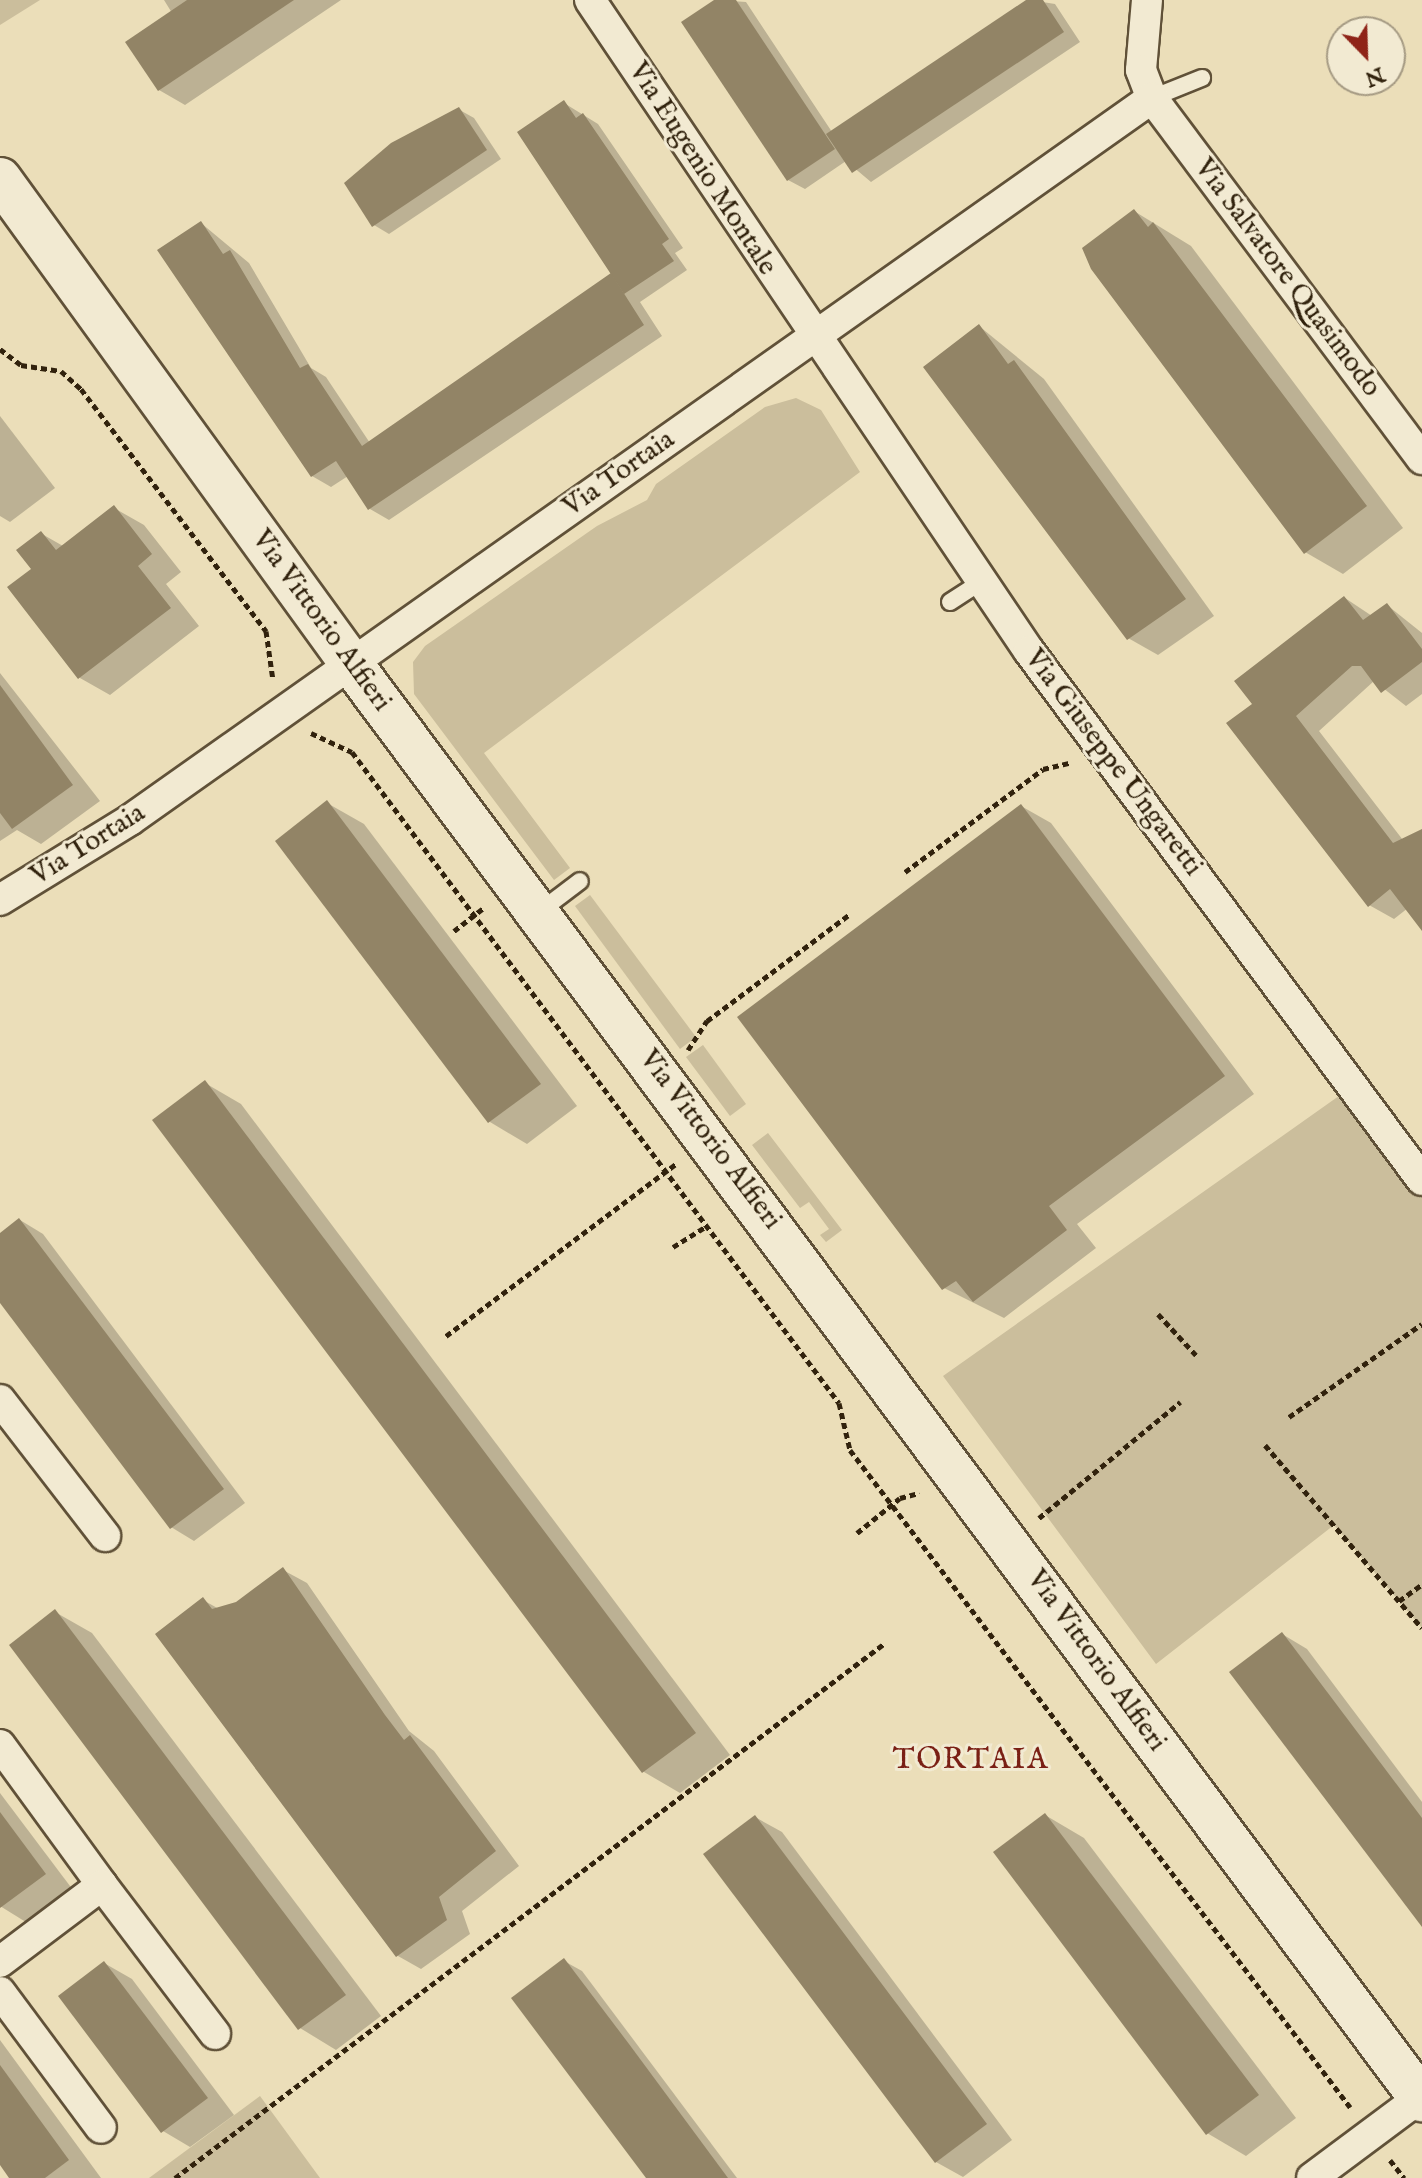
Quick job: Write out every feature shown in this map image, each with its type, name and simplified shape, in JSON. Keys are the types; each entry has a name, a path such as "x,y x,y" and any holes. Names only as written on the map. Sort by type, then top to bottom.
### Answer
{"street":[{"name":"Via Eugenio Montale","path":"590,0 813,338"},
{"path":"1147,0 1141,70 1152,98"},
{"name":"Via Tortaia","path":"0,900 130,820 1152,98"},
{"name":"Via Salvatore Quasimodo","path":"1152,98 1422,459"},
{"name":"Via Vittorio Alfieri","path":"0,179 350,662 1421,2098"},
{"name":"Via Giuseppe Ungaretti","path":"813,338 981,582 1422,1180"},
{"path":"0,1400 105,1536"},
{"path":"0,1745 215,2034"},
{"path":"0,1962 102,1885"},
{"path":"0,1992 101,2128"},
{"path":"1312,2178 1421,2098"}],"lane":[{"path":"1152,98 1202,78"},
{"path":"950,602 981,582"},
{"path":"539,912 580,881"}],"path":[{"path":"0,349 21,365 61,371 81,389 266,631 265,660 277,685"},
{"path":"305,724 315,738 352,752 666,1171 839,1403 850,1450 1402,2176 1393,2178"},
{"path":"905,872 1043,769 1079,755"},
{"path":"454,931 473,914"},
{"path":"701,1041 707,1021 850,914"},
{"path":"446,1336 681,1160"},
{"path":"673,1247 707,1226"},
{"path":"1158,1314 1196,1355"},
{"path":"1289,1417 1422,1324"},
{"path":"1032,1524 1180,1402"},
{"path":"1265,1445 1422,1628"},
{"path":"1399,1601 1422,1584"},
{"path":"175,2178 885,1643"}],"shaded area":[{"path":"0,0 40,0 0,25"},
{"path":"796,398 821,410 860,472 484,753 570,868 554,880 414,694 413,662 425,646 597,526 647,500 656,484 765,407"},
{"path":"590,895 696,1037 680,1049 575,906"},
{"path":"703,1045 746,1104 730,1116 686,1057"},
{"path":"1353,1086 1422,1180 1422,1628 1334,1525 1156,1664 943,1376"},
{"path":"768,1133 842,1230 826,1242 820,1235 829,1229 809,1202 800,1208 752,1145"},
{"path":"260,2096 320,2178 149,2178"}],"building":[{"path":"187,0 294,0 158,91 125,42"},
{"path":"714,0 736,0 835,149 787,181 681,22"},
{"path":"1026,0 1043,0 1064,32 852,173 826,134"},
{"path":"564,100 576,118 583,113 669,239 662,244 674,261 624,294 517,132"},
{"path":"459,107 487,150 372,227 344,183 391,143"},
{"path":"1134,209 1148,227 1153,222 1367,506 1304,554 1091,269 1082,248"},
{"path":"201,221 223,254 230,250 300,368 308,364 362,446 611,273 644,325 368,510 336,461 311,477 157,250"},
{"path":"979,324 1008,364 1014,360 1186,599 1127,640 923,367"},
{"path":"114,505 152,554 138,566 171,608 78,679 7,587 31,569 16,550 41,531 56,550"},
{"path":"1344,596 1363,620 1387,603 1422,649 1422,662 1381,693 1361,666 1352,666 1296,716 1393,843 1422,829 1422,931 1390,889 1368,907 1226,723 1252,704 1234,681"},
{"path":"0,685 73,785 12,829 0,813"},
{"path":"327,800 541,1084 488,1123 275,841"},
{"path":"1021,804 1225,1076 1049,1206 1067,1230 973,1302 956,1281 942,1290 737,1017"},
{"path":"205,1080 696,1733 642,1773 152,1120"},
{"path":"19,1218 224,1489 170,1529 0,1303 0,1233"},
{"path":"283,1567 385,1715 404,1740 410,1735 496,1851 439,1897 447,1920 396,1957 155,1634 203,1597 212,1609 236,1602"},
{"path":"55,1609 346,1995 298,2030 9,1645"},
{"path":"1282,1632 1422,1818 1422,1927 1229,1672"},
{"path":"0,1812 46,1874 0,1908"},
{"path":"1045,1813 1259,2095 1206,2135 993,1852"},
{"path":"755,1815 987,2124 935,2163 703,1854"},
{"path":"564,1958 728,2178 646,2178 511,1998"},
{"path":"104,1961 208,2098 161,2133 58,1996"},
{"path":"0,2065 69,2160 45,2178 9,2178 0,2165"}],"district":[{"name":"TORTAIA","path":"971,1760"}]}
